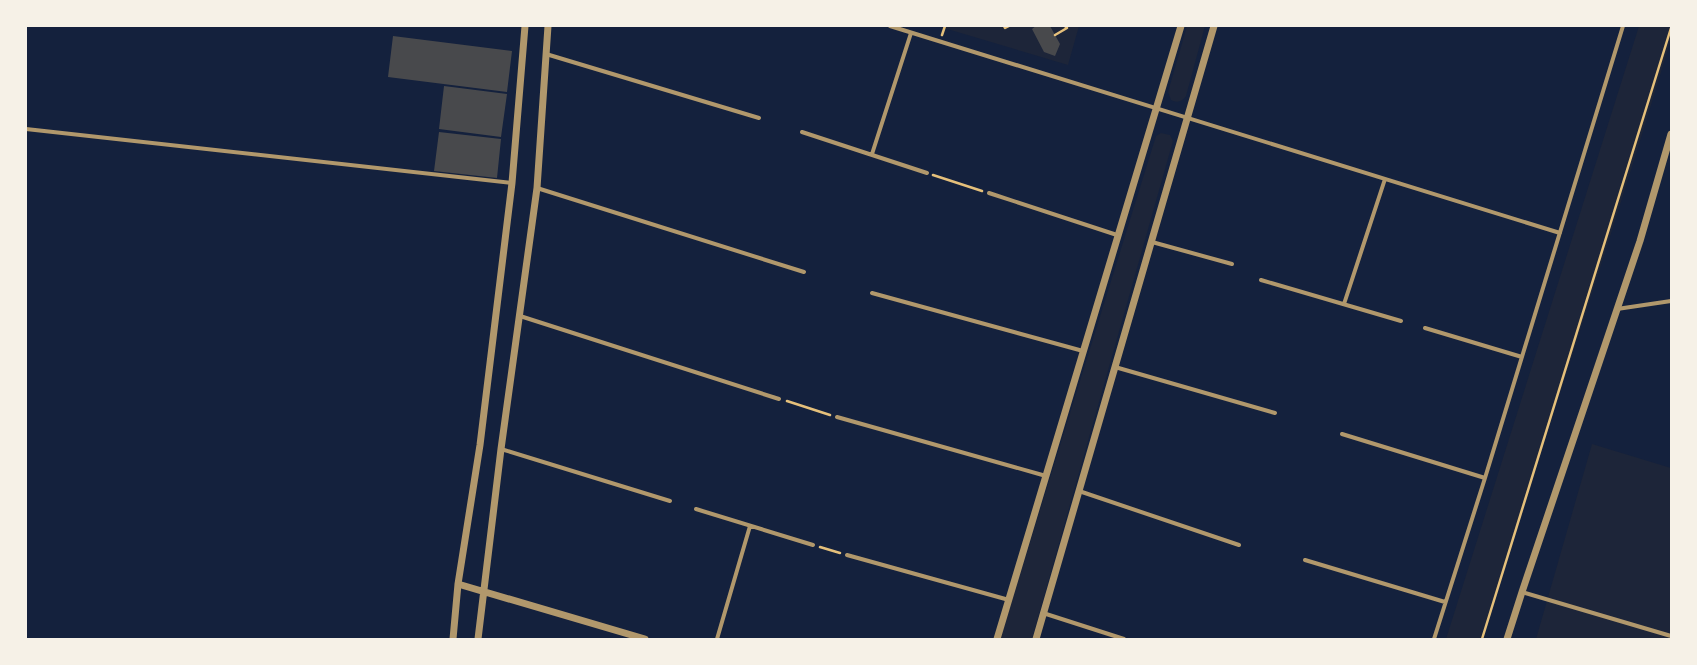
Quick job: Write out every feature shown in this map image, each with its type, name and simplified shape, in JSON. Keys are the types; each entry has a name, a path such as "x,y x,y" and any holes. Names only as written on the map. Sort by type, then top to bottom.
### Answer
{"street":[{"path":"453,639 458,584 480,445 512,183 525,26"},
{"path":"478,639 501,448 537,188 548,26"},
{"path":"890,26 1560,233"},
{"path":"997,639 1047,476 1117,235 1181,26"},
{"path":"1036,639 1214,26"},
{"path":"1434,639 1522,358 1623,26"},
{"path":"872,154 911,32"},
{"path":"546,54 759,118"},
{"path":"26,128 512,183"},
{"path":"802,132 927,173"},
{"path":"1508,639 1522,592 1640,241 1671,134"},
{"path":"1344,304 1385,179"},
{"path":"537,188 804,272"},
{"path":"989,193 1117,235"},
{"path":"1152,242 1232,264"},
{"path":"1261,280 1401,321"},
{"path":"872,293 1083,351"},
{"path":"1616,309 1671,302"},
{"path":"520,316 779,399"},
{"path":"1425,328 1522,358"},
{"path":"1115,367 1275,413"},
{"path":"837,417 1047,476"},
{"path":"1342,434 1485,478"},
{"path":"501,448 670,501"},
{"path":"1079,491 1239,545"},
{"path":"696,509 813,545"},
{"path":"717,639 750,526"},
{"path":"847,555 1009,600"},
{"path":"1305,560 1445,602"},
{"path":"458,584 645,639"},
{"path":"1522,592 1671,636"},
{"path":"1043,613 1124,639"}],"path":[{"path":"1004,26 1005,28 1009,26"},
{"path":"1055,35 1067,28 1065,26"},
{"path":"1482,639 1671,28"},
{"path":"927,173 989,193"},
{"path":"779,399 837,417"},
{"path":"813,545 847,555"}],"shaded area":[{"path":"945,26 1079,26 1068,65 944,28"},
{"path":"1187,26 1205,26 1186,96 1181,101 1175,101 1171,100 1168,92"},
{"path":"1639,26 1671,26 1671,39 1625,189 1482,639 1446,639"},
{"path":"1161,133 1170,135 1173,141 1032,639 1000,639 1156,136"},
{"path":"1592,444 1671,468 1671,639 1536,639"}],"building":[{"path":"1036,26 1050,26 1060,44 1055,56 1044,52 1032,29"},
{"path":"393,36 512,51 507,92 388,77"},
{"path":"444,86 507,94 501,137 439,129"},
{"path":"439,132 501,139 497,178 434,171"}]}
